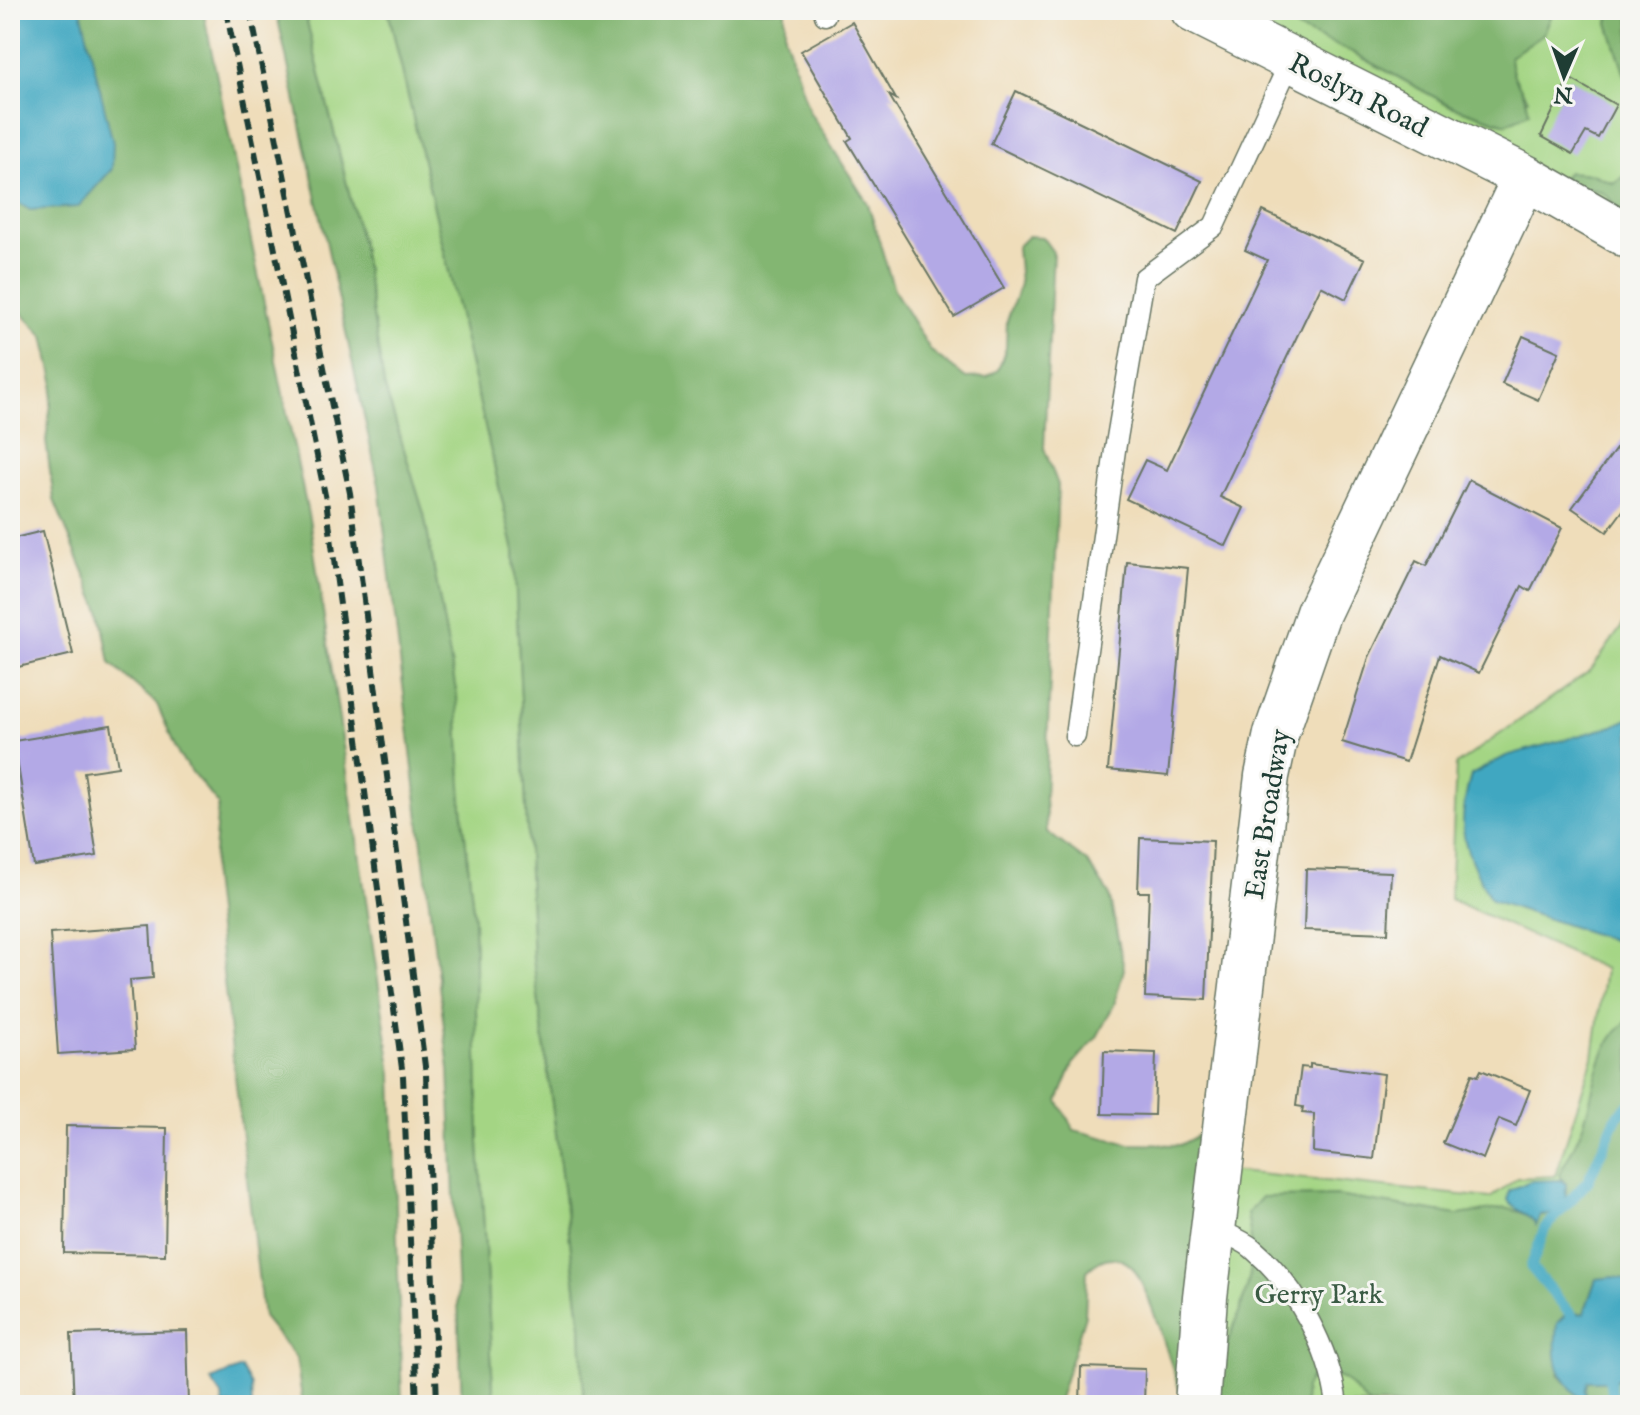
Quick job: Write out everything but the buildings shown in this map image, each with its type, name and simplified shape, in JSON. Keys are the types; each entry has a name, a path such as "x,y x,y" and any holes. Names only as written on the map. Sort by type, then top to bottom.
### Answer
{"main road":[{"name":"Roslyn Road","path":"1215,15 1291,60 1525,177 1630,237"},
{"name":"East Broadway","path":"1197,1405 1213,1227 1267,776 1276,734 1318,613 1525,177"}],"lane":[{"path":"1075,736 1115,450 1144,278 1214,226 1291,60"},
{"path":"1213,1227 1251,1247 1293,1294 1333,1373 1337,1405"}],"green space":[{"path":"10,10 203,10 310,524 392,1074 402,1405 303,1405 296,1358 263,1317 212,878 218,804 179,756 157,704 110,663 101,613 54,500 46,441 54,381 44,336 17,308 10,309"},
{"path":"276,10 304,10 362,246 384,385 424,514 457,696 462,807 474,919 479,1143 494,1405 462,1405 449,1069 379,485"},
{"path":"304,10 388,10 514,551 533,958 581,1325 584,1405 494,1405 479,1143 474,919 462,807 457,696 424,514 384,385 362,246"},
{"path":"388,10 785,10 785,36 809,111 868,204 894,290 931,351 966,378 987,377 998,370 1006,348 1007,321 1020,284 1017,247 1028,236 1042,237 1053,252 1044,448 1058,485 1045,798 1047,832 1087,862 1109,894 1124,969 1114,1005 1097,1037 1073,1064 1058,1101 1074,1130 1129,1144 1180,1145 1212,1128 1181,1394 1137,1275 1125,1262 1108,1258 1087,1271 1085,1315 1057,1405 584,1405 581,1325 533,958 514,551"},
{"path":"1281,10 1285,10 1287,19 1298,29 1354,53 1451,106 1506,124 1528,99 1511,76 1510,57 1543,33 1554,10 1611,10 1608,23 1630,90 1630,172 1624,179 1613,183 1592,174 1577,190 1598,190 1613,201 1621,213 1264,45"},
{"path":"1285,10 1554,10 1544,33 1510,57 1529,113 1506,124 1451,106 1354,53 1298,29 1287,19"},
{"path":"1611,10 1630,10 1630,90 1608,23"},
{"path":"1568,172 1592,174 1613,183 1630,172 1630,236 1612,201 1598,191 1577,190 1563,177"},
{"name":"Gerry Park","path":"1630,615 1630,1405 1197,1405 1220,1170 1490,1198 1518,1178 1555,1176 1593,1057 1605,969 1450,899 1456,765 1591,670"},
{"path":"1630,1019 1630,1280 1596,1279 1584,1314 1576,1313 1559,1375 1588,1405 1369,1405 1345,1380 1315,1369 1305,1388 1304,1405 1212,1405 1219,1368 1249,1277 1252,1253 1247,1214 1262,1197 1337,1196 1458,1215 1506,1208 1529,1215 1536,1224 1540,1215 1565,1212 1566,1184 1559,1175 1583,1125 1604,1053 1610,1040"},
{"path":"1630,1371 1630,1405 1590,1405 1585,1390 1588,1380 1614,1381"}],"water":[{"path":"10,10 81,10 113,143 112,169 78,207 30,210 10,198"},
{"path":"1630,718 1630,946 1491,900 1465,840 1463,812 1471,775 1506,756 1613,726"},
{"path":"1561,1180 1566,1184 1565,1212 1540,1215 1536,1225 1508,1200 1509,1191 1530,1181"},
{"path":"1614,1277 1630,1280 1630,1371 1614,1381 1588,1381 1585,1391 1588,1405 1569,1386 1559,1369 1557,1323 1564,1316 1584,1313 1596,1279"},
{"path":"241,1368 251,1386 252,1405 223,1405 222,1396 211,1380"}],"waterway":[{"path":"1578,1323 1531,1267 1545,1228 1588,1181 1617,1116 1630,1104"},
{"path":"1618,1365 1630,1380"},
{"path":"1608,1369 1614,1405"}],"railway":[{"path":"226,10 326,500 403,1076 417,1405"},
{"path":"250,10 350,493 426,1074 437,1405"}]}
